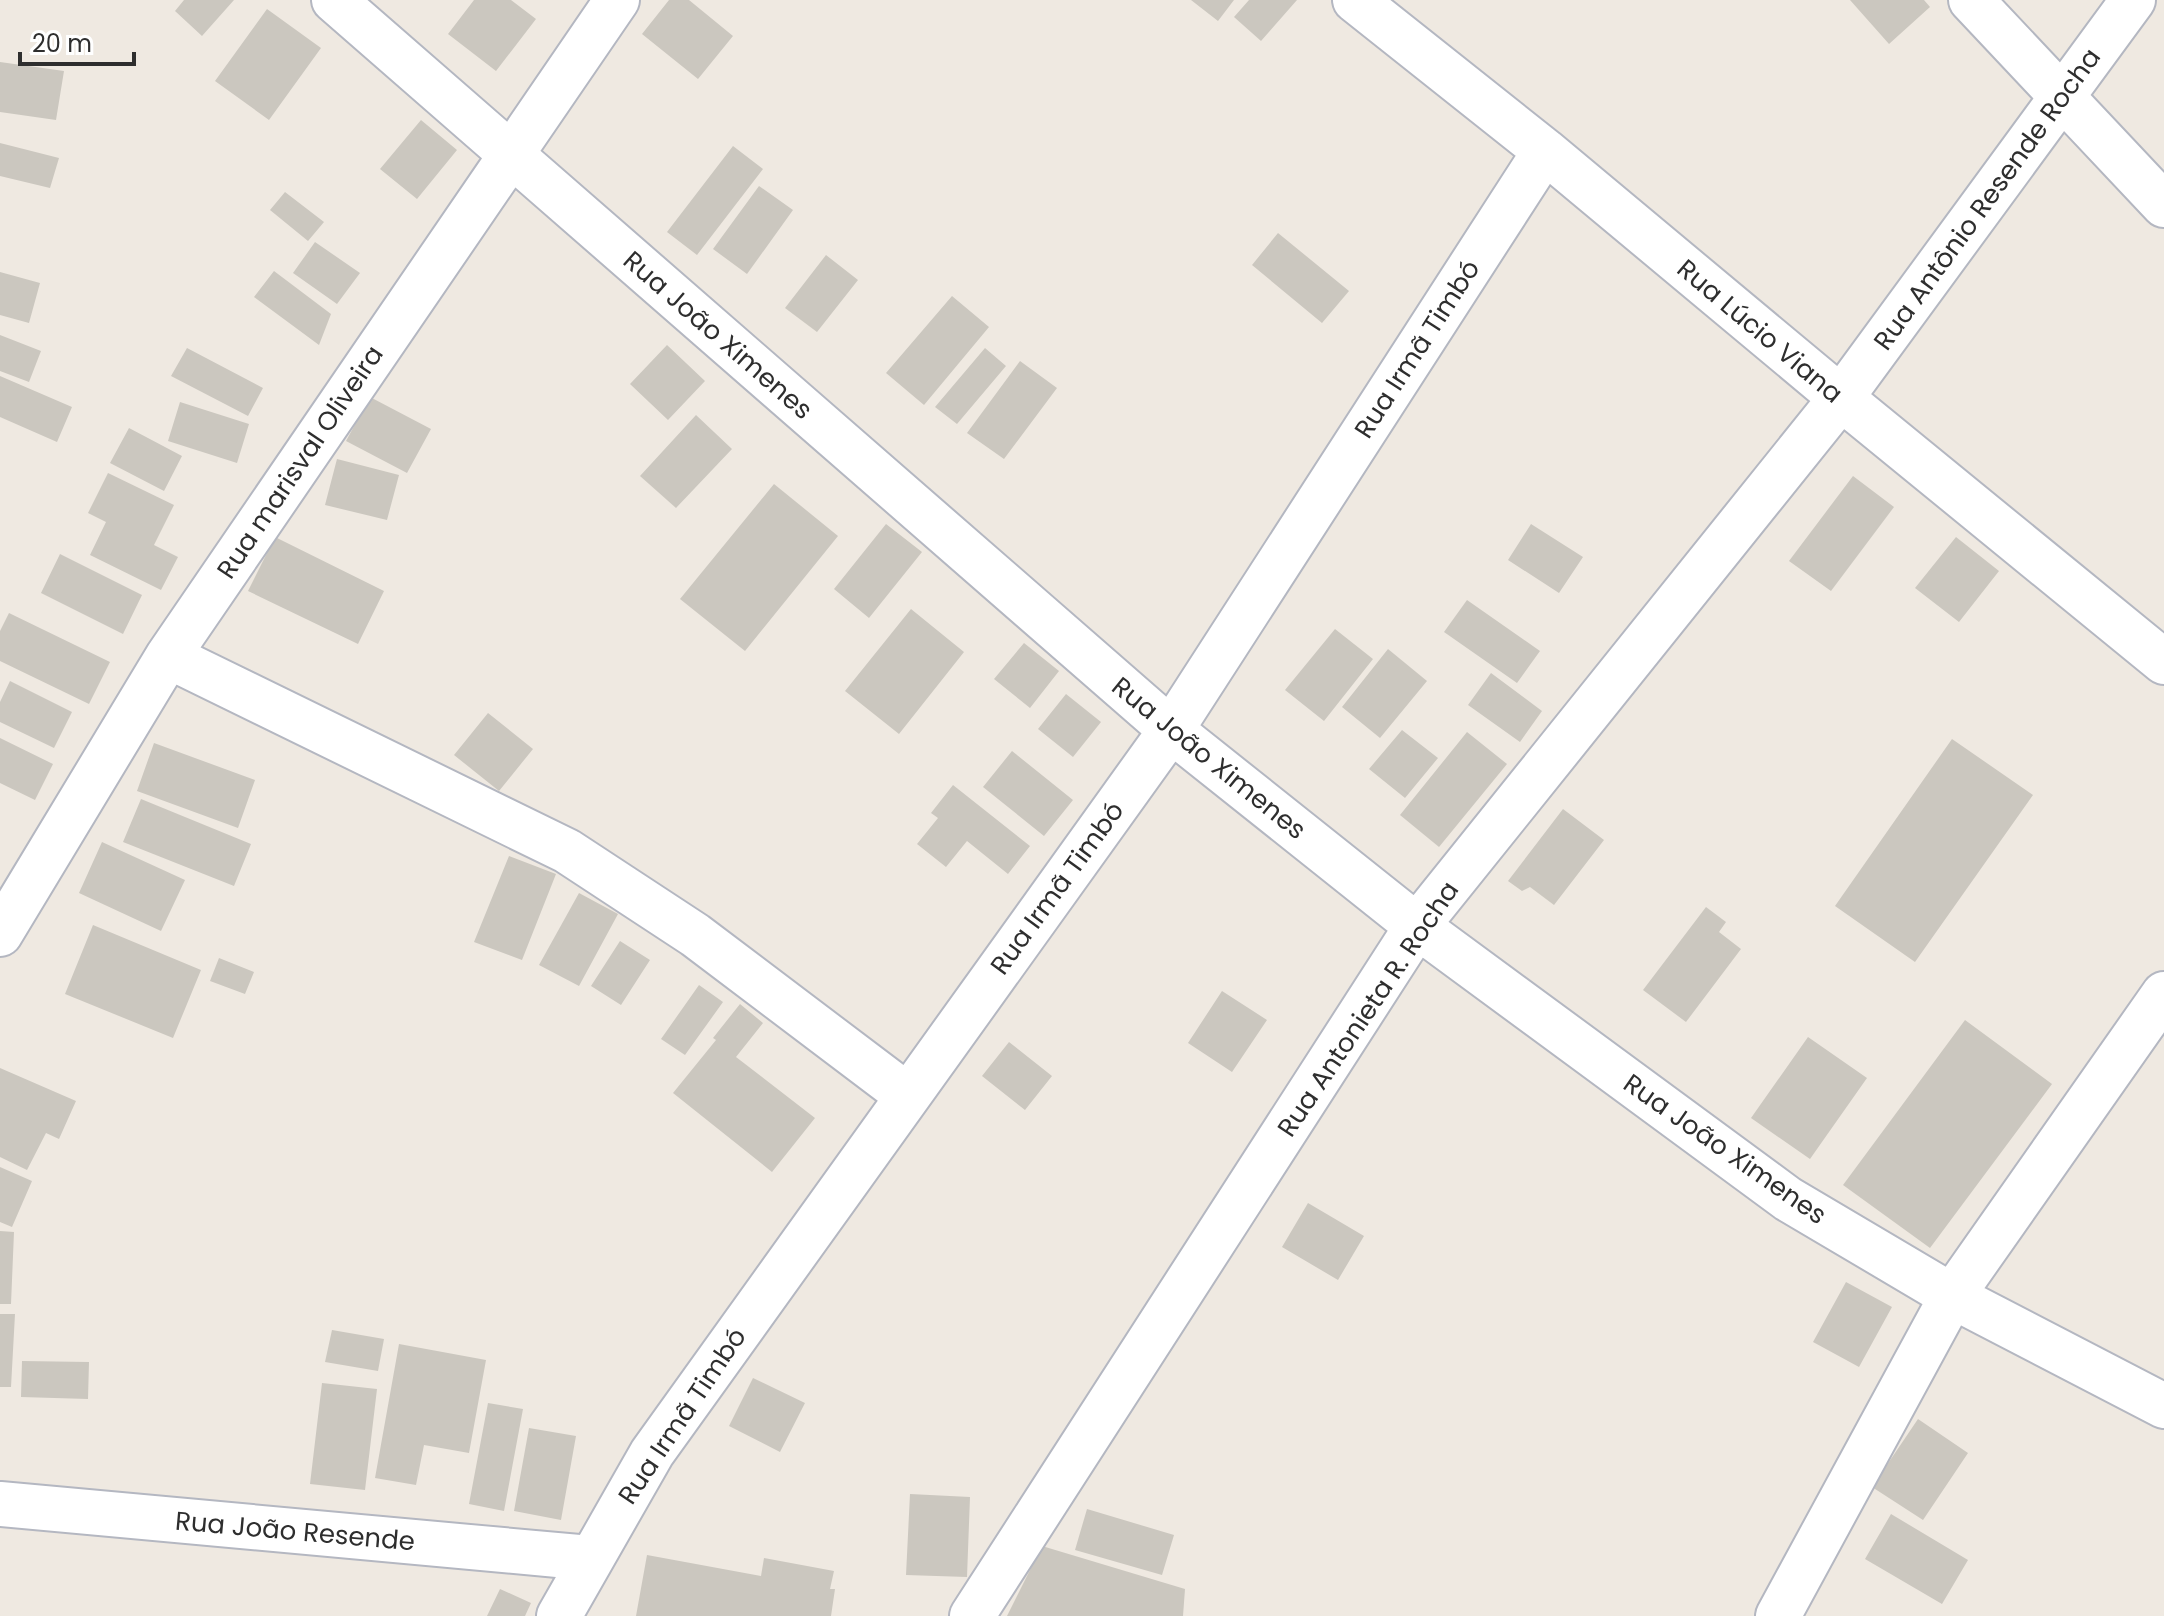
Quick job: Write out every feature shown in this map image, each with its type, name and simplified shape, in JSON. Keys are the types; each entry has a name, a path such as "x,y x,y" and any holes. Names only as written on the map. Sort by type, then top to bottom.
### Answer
{"street":[{"name":"Rua João Ximenes","path":"334,0 1171,730 1417,926 1788,1199 1952,1296 2164,1406"},
{"name":"Rua marisval Oliveira","path":"0,934 168,656 617,0"},
{"path":"1971,0 2164,205"},
{"name":"Rua Antônio Resende Rocha","path":"1841,398 2133,0"},
{"name":"Rua Lúcio Viana","path":"1381,8 1545,151 2164,662"},
{"name":"Rua Irmã Timbó","path":"559,1616 652,1453 1171,730 1545,151"},
{"name":"Rua Antonieta R. Rocha","path":"972,1616 1417,926 1841,398"},
{"path":"168,656 567,851 695,935 908,1096"},
{"path":"1778,1616 1952,1296 2164,994"},
{"name":"Rua João Resende","path":"0,1504 590,1558"}],"building":[{"path":"184,0 234,0 202,36 175,11"},
{"path":"474,0 511,0 536,19 496,71 448,34"},
{"path":"669,0 689,0 733,36 698,79 642,34"},
{"path":"1191,0 1234,0 1218,21"},
{"path":"1249,0 1297,0 1261,41 1234,17"},
{"path":"1850,0 1924,0 1930,7 1889,44"},
{"path":"267,9 321,48 269,120 215,81"},
{"path":"0,62 64,71 56,120 0,112"},
{"path":"421,120 457,150 417,199 380,169"},
{"path":"0,143 59,158 50,188 0,176"},
{"path":"733,146 763,169 697,255 667,232"},
{"path":"759,186 793,210 747,274 713,249"},
{"path":"285,192 324,222 308,241 270,210"},
{"path":"1278,233 1349,291 1322,323 1252,265"},
{"path":"315,242 360,273 337,304 293,273"},
{"path":"826,255 858,280 817,332 785,308"},
{"path":"274,271 331,314 319,345 254,297"},
{"path":"0,272 40,283 29,323 0,315"},
{"path":"952,296 989,327 924,405 886,373"},
{"path":"0,335 41,351 29,382 0,371"},
{"path":"667,345 705,381 668,420 630,384"},
{"path":"187,348 263,388 248,416 171,376"},
{"path":"985,348 1006,366 957,424 935,407"},
{"path":"1020,361 1057,388 1004,459 967,433"},
{"path":"0,376 72,407 57,442 0,417"},
{"path":"370,397 431,429 407,473 346,441"},
{"path":"180,402 249,424 237,463 168,441"},
{"path":"696,415 732,449 676,508 640,476"},
{"path":"129,428 182,456 164,491 110,463"},
{"path":"337,459 399,475 387,520 325,505"},
{"path":"108,473 174,505 154,545 178,557 161,590 90,555 106,522 88,513"},
{"path":"1853,476 1894,507 1831,591 1789,561"},
{"path":"774,484 838,536 745,651 680,599"},
{"path":"886,524 922,552 869,618 834,589"},
{"path":"1531,524 1583,557 1559,593 1508,560"},
{"path":"275,537 384,591 358,644 248,591"},
{"path":"1956,537 1999,571 1959,622 1915,588"},
{"path":"60,554 142,595 123,634 41,593"},
{"path":"1467,600 1540,651 1517,683 1444,632"},
{"path":"911,609 964,652 899,734 845,691"},
{"path":"9,613 110,662 89,704 0,661 0,631"},
{"path":"1335,629 1373,659 1324,721 1285,690"},
{"path":"1024,643 1059,671 1030,708 994,679"},
{"path":"1388,649 1427,681 1380,738 1342,707"},
{"path":"1491,673 1542,711 1520,742 1468,705"},
{"path":"10,681 72,712 54,748 0,722 0,702"},
{"path":"1066,694 1101,722 1073,757 1038,729"},
{"path":"488,713 533,749 499,791 454,755"},
{"path":"1402,730 1438,758 1405,798 1369,769"},
{"path":"1467,732 1507,764 1439,847 1400,815"},
{"path":"0,738 53,764 35,800 0,783"},
{"path":"1952,739 2033,795 1915,962 1835,906"},
{"path":"154,743 255,780 238,828 137,791"},
{"path":"1012,751 1073,800 1044,836 983,787"},
{"path":"953,785 1030,846 1008,874 967,841 946,867 917,844 938,818 931,813"},
{"path":"141,799 251,844 234,886 123,842"},
{"path":"1563,809 1604,840 1554,905 1530,887 1522,891 1508,881"},
{"path":"102,842 185,880 161,931 79,893"},
{"path":"509,856 556,874 522,960 474,942"},
{"path":"579,893 618,914 579,986 539,965"},
{"path":"1706,907 1726,922 1719,932 1741,949 1686,1022 1643,990"},
{"path":"93,925 201,970 173,1038 65,994"},
{"path":"620,941 650,960 621,1005 591,986"},
{"path":"219,958 254,972 245,994 210,981"},
{"path":"699,985 723,1002 685,1055 661,1039"},
{"path":"1222,991 1267,1020 1232,1072 1188,1043"},
{"path":"740,1004 763,1023 736,1057 815,1118 772,1172 673,1093 716,1040 713,1038"},
{"path":"1965,1020 2052,1084 1930,1248 1843,1185"},
{"path":"1808,1037 1867,1078 1810,1159 1751,1118"},
{"path":"1009,1042 1052,1076 1025,1110 982,1076"},
{"path":"0,1068 76,1101 59,1139 46,1133 27,1170 0,1157"},
{"path":"0,1167 32,1181 12,1227 0,1222"},
{"path":"1308,1203 1364,1236 1338,1280 1282,1247"},
{"path":"0,1231 14,1232 11,1304 0,1304"},
{"path":"1846,1282 1892,1307 1859,1367 1813,1342"},
{"path":"0,1314 15,1314 11,1387 0,1387"},
{"path":"332,1330 384,1339 378,1371 325,1362"},
{"path":"399,1344 486,1360 469,1453 424,1445 416,1485 375,1478"},
{"path":"22,1361 89,1362 88,1399 21,1397"},
{"path":"753,1378 805,1403 780,1452 729,1426"},
{"path":"322,1383 377,1389 365,1490 310,1484"},
{"path":"488,1403 523,1409 504,1511 469,1504"},
{"path":"1918,1419 1968,1453 1923,1520 1872,1487"},
{"path":"529,1428 576,1436 561,1520 514,1511"},
{"path":"910,1494 970,1497 967,1577 906,1575"},
{"path":"1087,1509 1174,1535 1162,1575 1075,1550"},
{"path":"1891,1514 1968,1560 1942,1604 1865,1559"},
{"path":"1042,1546 1185,1589 1183,1616 1007,1616"},
{"path":"647,1555 761,1576 764,1558 834,1571 830,1589 835,1589 831,1616 636,1616"},
{"path":"500,1589 531,1603 525,1616 487,1616"}]}
